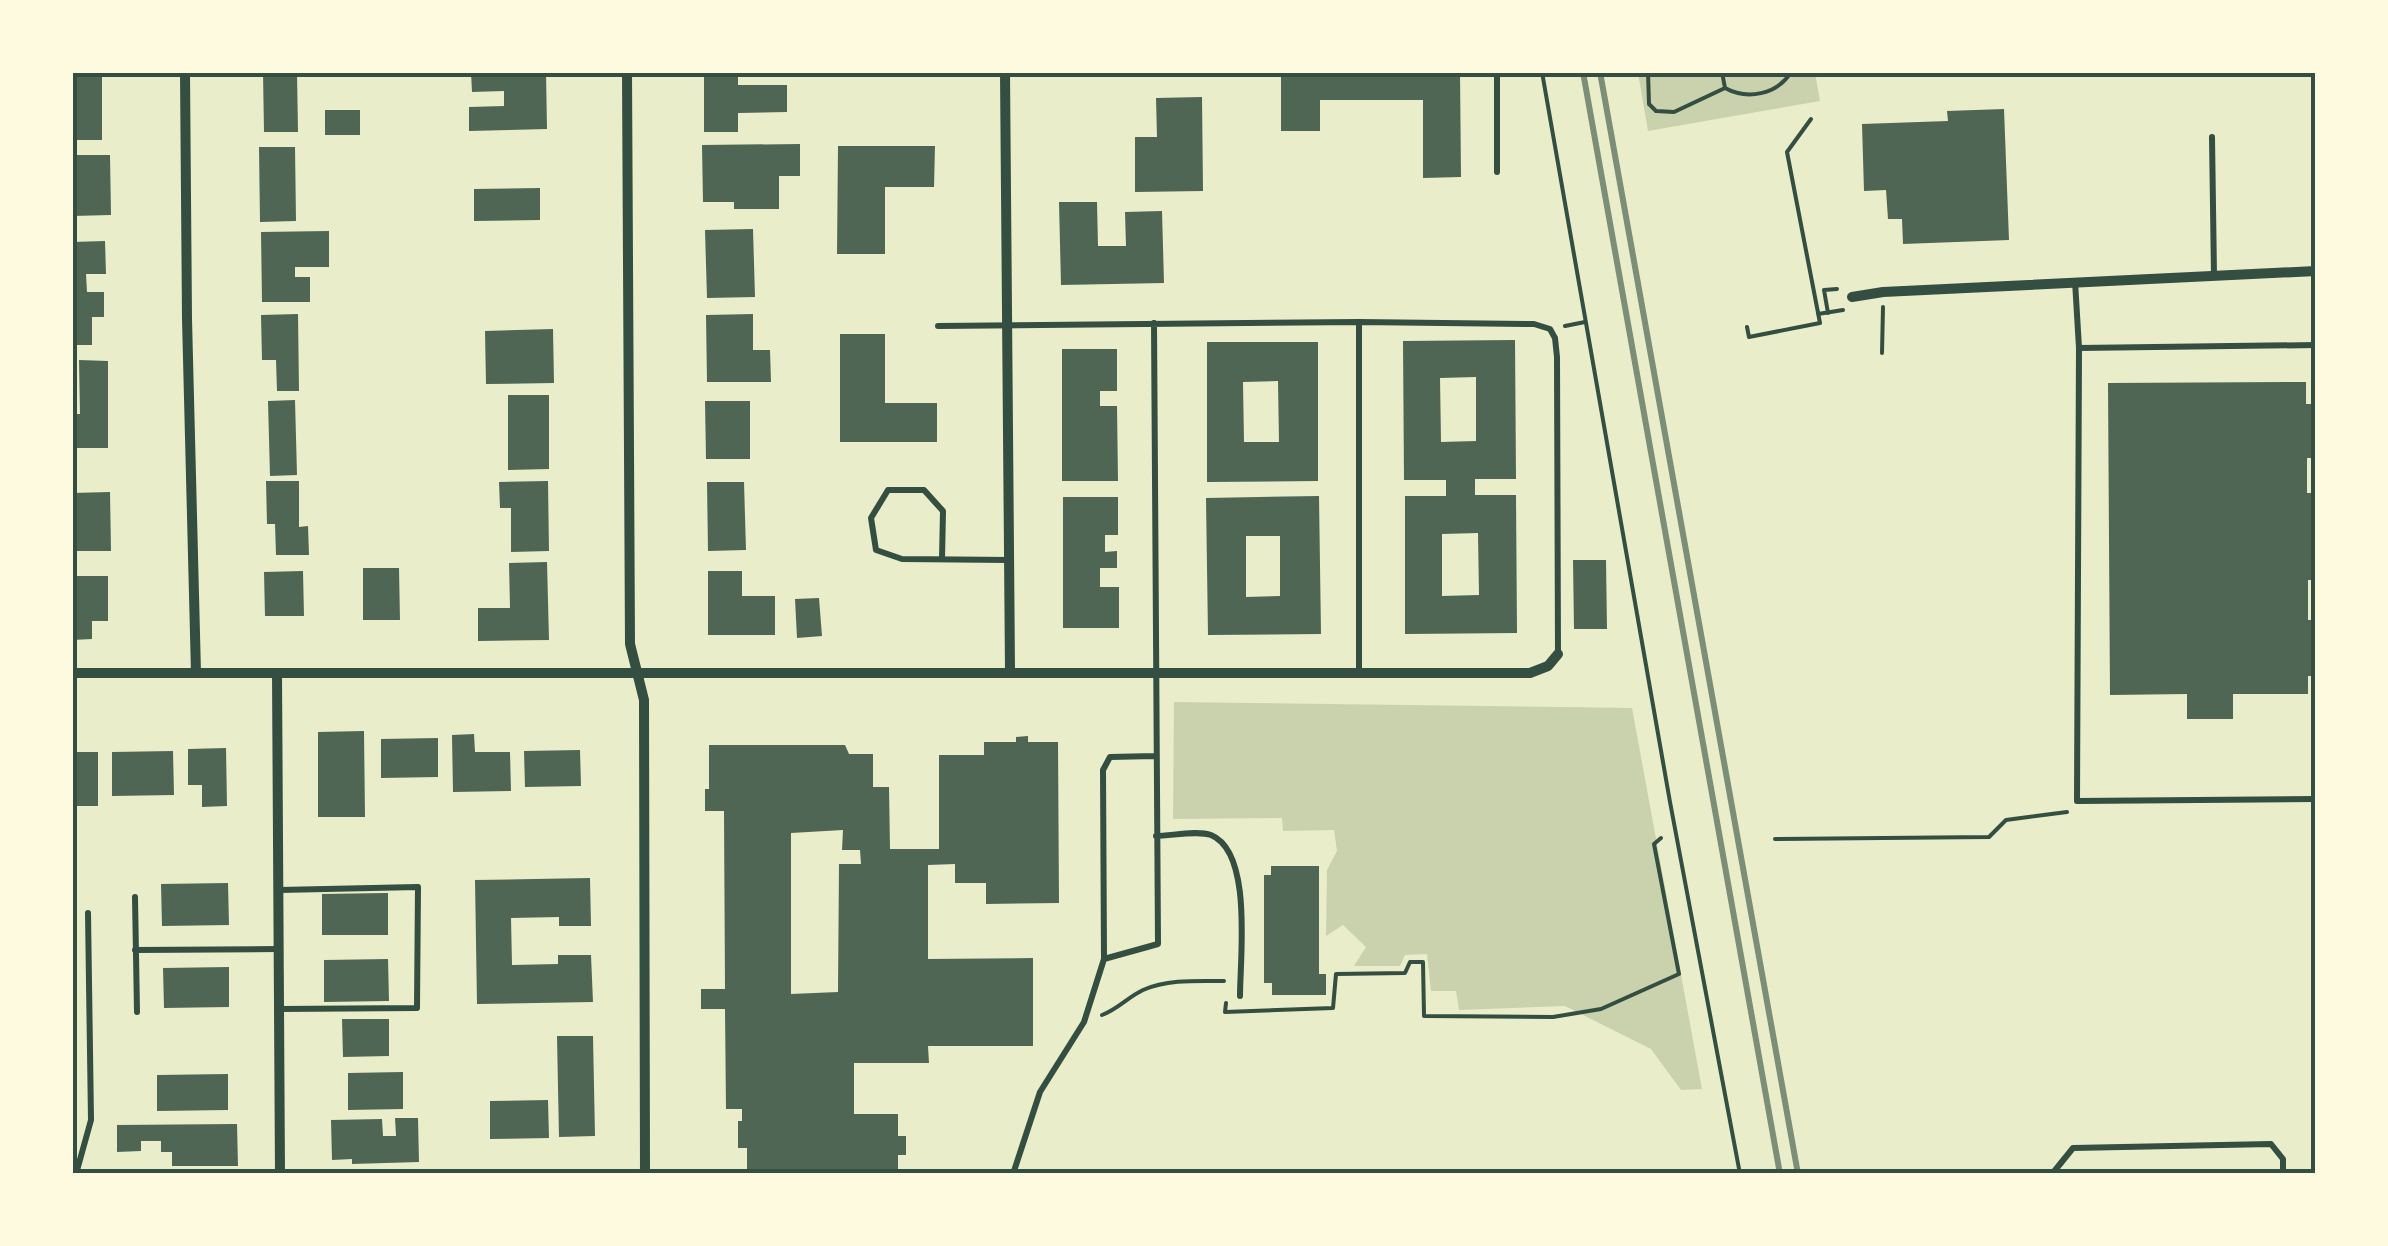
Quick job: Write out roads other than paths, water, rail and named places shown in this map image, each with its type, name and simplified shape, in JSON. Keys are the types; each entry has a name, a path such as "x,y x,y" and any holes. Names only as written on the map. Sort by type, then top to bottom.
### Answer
{"street":[{"path":"184,72 196,673"},
{"path":"627,72 630,644 644,700 645,1174"},
{"path":"1005,72 1010,671"},
{"path":"1852,297 2075,281 2316,271"},
{"path":"72,673 1530,673 1548,666 1558,654"},
{"path":"277,672 280,1174"}],"lane":[{"path":"1497,72 1497,172"},
{"path":"2212,137 2214,275"},
{"path":"2075,281 2079,348 2077,801 2316,798"},
{"path":"938,326 1359,322 1534,324 1550,329 1557,358 1558,654"},
{"path":"1359,322 1359,672"},
{"path":"1104,959 1158,944 1154,323"},
{"path":"2079,348 2316,345"},
{"path":"942,559 943,512 924,490 888,490 871,518 876,550 902,559 1009,560"},
{"path":"1013,1174 1040,1092 1084,1022 1104,959 1103,770 1110,757 1156,756"},
{"path":"1156,836 1210,834 1232,852 1241,892 1240,996"},
{"path":"279,890 418,887 417,1008 279,1009"},
{"path":"135,897 137,1012"},
{"path":"76,1174 91,1120 88,913"},
{"path":"135,950 279,949"},
{"path":"2052,1174 2073,1148 2271,1144 2282,1159 2283,1174"}],"railway":[{"path":"1583,72 1780,1174"},
{"path":"1600,72 1798,1174"}]}
